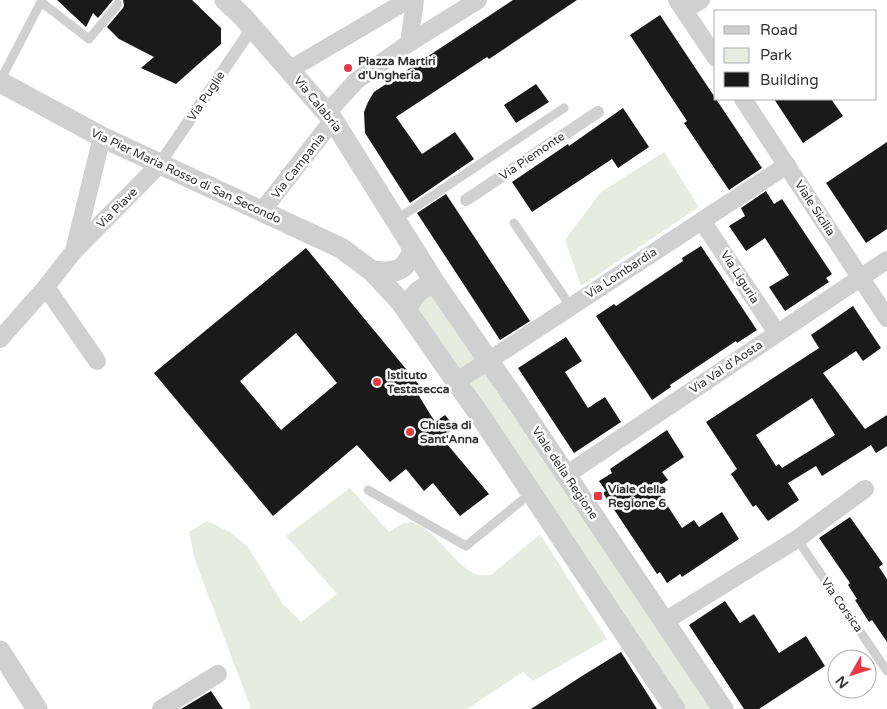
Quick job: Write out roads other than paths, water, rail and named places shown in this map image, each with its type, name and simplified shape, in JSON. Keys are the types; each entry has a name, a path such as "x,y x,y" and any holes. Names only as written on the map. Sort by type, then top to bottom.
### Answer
{"street":[{"name":"Via Calabria","path":"225,0 330,116 410,243"},
{"path":"289,70 408,0"},
{"path":"409,43 415,0"},
{"path":"330,116 356,81 409,43 478,0"},
{"path":"701,0 681,5 714,55"},
{"name":"Via Puglie","path":"159,165 252,28"},
{"name":"Via Pier Maria Rosso di San Secondo","path":"0,81 102,137 159,165 340,248 372,270"},
{"name":"Viale Sicilia","path":"744,100 887,318"},
{"name":"Via Piemonte","path":"466,200 598,112"},
{"name":"Via Campania","path":"262,212 330,116"},
{"name":"Via Piave","path":"74,251 102,137"},
{"name":"Via Piave","path":"0,339 74,251 159,165"},
{"name":"Via Lombardia","path":"456,382 787,165"},
{"name":"Via Liguria","path":"702,220 777,334"},
{"path":"372,270 387,273 402,269 410,258 410,243"},
{"name":"Viale della Regione","path":"410,243 723,709"},
{"name":"Via Val d'Aosta","path":"566,475 887,260"},
{"path":"372,270 407,311 675,709"},
{"path":"407,311 410,300 416,292 425,286 436,283"},
{"path":"46,286 97,361"},
{"path":"665,622 797,539 864,489"},
{"path":"0,651 37,709"},
{"path":"161,709 218,674"}],"lane":[{"path":"0,81 41,2 89,38 118,1"},
{"path":"395,220 564,108"},
{"path":"514,223 570,306"},
{"path":"368,490 466,546 531,493"},
{"name":"Via Corsica","path":"797,539 887,670"}],"place":[{"name":"Piazza Martiri d'Ungheria","path":"348,68"},
{"name":"Istituto Testasecca","path":"377,382"},
{"name":"Chiesa di Sant'Anna","path":"410,432"},
{"name":"Viale della Regione 6","path":"598,496"}]}
